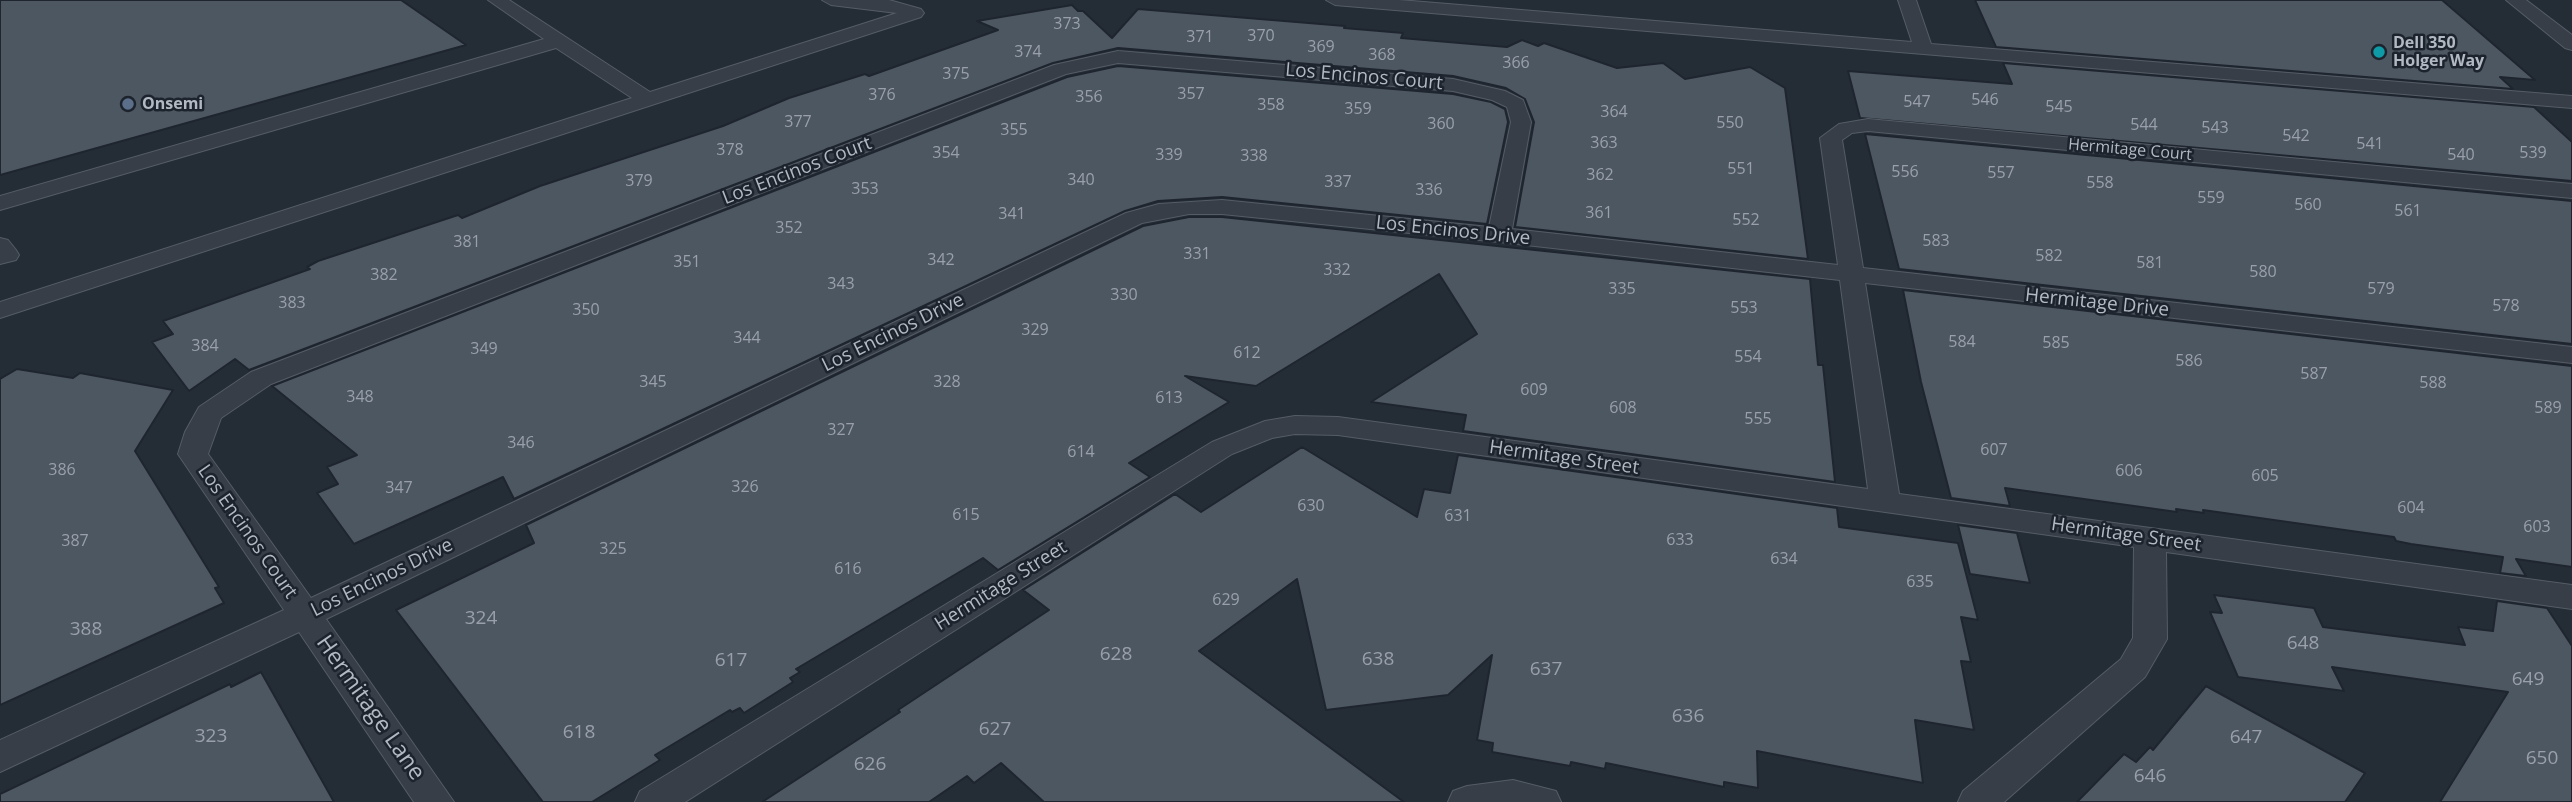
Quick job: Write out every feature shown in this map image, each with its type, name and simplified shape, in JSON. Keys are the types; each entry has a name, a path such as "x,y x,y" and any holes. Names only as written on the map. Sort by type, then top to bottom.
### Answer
{"lane":[{"path":"497,0 648,100"},
{"path":"0,310 915,13 888,5 831,0"},
{"path":"1335,0 1628,18 1924,49 2572,102"},
{"path":"1907,0 1924,49"},
{"path":"2515,0 2572,44"},
{"path":"0,203 559,41"},
{"name":"Los Encinos Court","path":"304,615 193,454 199,432 209,413 236,392 261,377 1061,69 1091,61 1138,57 1453,85 1498,95 1516,104 1521,122 1499,236"},
{"name":"Hermitage Court","path":"1851,276 1831,138 1846,128 1868,125 2572,191"},
{"name":"Los Encinos Drive","path":"0,757 304,615 1134,218 1189,207 1222,207 1851,276"},
{"path":"0,245 7,255 0,257"},
{"path":"1851,276 1885,503"},
{"name":"Hermitage Drive","path":"1851,276 2572,355"},
{"name":"Hermitage Street","path":"654,802 1222,448 1265,430 1295,425 1338,426 2572,597"},
{"path":"1977,802 2133,668 2150,639 2150,538"},
{"name":"Hermitage Lane","path":"304,615 435,802"},
{"path":"1467,802 1513,796 1542,802"}],"building":[{"name":"Onsemi","path":"0,0 401,0 466,45 0,175"},
{"name":"Dell 350 Holger Way","path":"1975,0 2442,0 2535,80 2500,77 2513,89 1996,47"},
{"path":"1072,5 1078,11 1083,11 1112,38 1138,9 1345,26 1344,28 1403,33 1401,38 1507,47 1522,40 1538,46 1544,43 1617,68 1663,63 1685,79 1750,67 1785,88 1808,259 1515,227 1534,122 1525,99 1506,88 1453,76 1118,48 1053,63 249,370 235,359 189,391 152,342 173,334 163,321 310,269 307,267 318,261 458,215 462,218 540,186 723,126 789,98 865,74 869,76 998,30 977,21"},
{"path":"2003,63 2534,107 2572,142 2572,181 1860,118 1848,71 2012,84"},
{"path":"1118,66 1453,94 1491,102 1505,109 1508,122 1487,224 1222,197 1158,201 1125,211 514,499 503,477 354,544 317,493 338,484 327,467 357,455 272,386 1067,77"},
{"path":"1865,134 2572,201 2572,344 1899,269"},
{"path":"1189,217 1222,217 1810,279 1818,365 1823,365 1835,482 1463,431 1466,415 1371,402 1477,334 1439,274 1256,386 1185,376 1229,402 1129,463 1150,477 998,570 983,558 796,669 800,672 790,678 793,682 744,713 740,708 732,712 730,710 655,755 660,760 592,802 543,802 396,610 534,543 526,525 1143,226"},
{"path":"1903,290 2572,366 2572,567 2516,559 2526,576 2500,573 2503,557 2411,544 2396,541 2394,537 2203,510 2204,513 2176,509 2177,512 2005,488 2010,506 1951,498 1921,382"},
{"path":"17,369 73,378 80,373 173,390 135,451 219,587 215,588 224,603 0,705 0,379"},
{"path":"1302,447 1417,517 1424,489 1450,493 1458,455 1837,508 1839,527 1958,543 1978,620 1961,617 1971,662 1961,661 1974,730 1915,720 1923,783 1757,751 1758,788 1724,782 1724,787 1606,763 1605,769 1571,762 1570,766 1492,752 1493,743 1477,740 1492,655 1448,695 1326,710 1297,579 1199,651 1404,802 1044,802 1001,763 974,783 967,776 929,802 762,802 1049,610 1023,590 1175,494 1201,512"},
{"path":"1958,525 2017,533 2030,583 1970,574"},
{"path":"2214,595 2314,608 2323,627 2465,645 2458,627 2493,631 2497,601 2547,608 2572,646 2572,802 2440,802 2508,692 2332,667 2344,691 2238,677 2210,612 2222,613"},
{"path":"261,672 334,802 0,802 0,794 230,684 231,687"},
{"path":"2206,686 2365,773 2345,802 2077,802 2124,754 2136,762 2150,747 2153,750"}],"place":[{"name":"Dell 350 Holger Way","path":"2379,52"},
{"name":"Onsemi","path":"128,104"}]}
